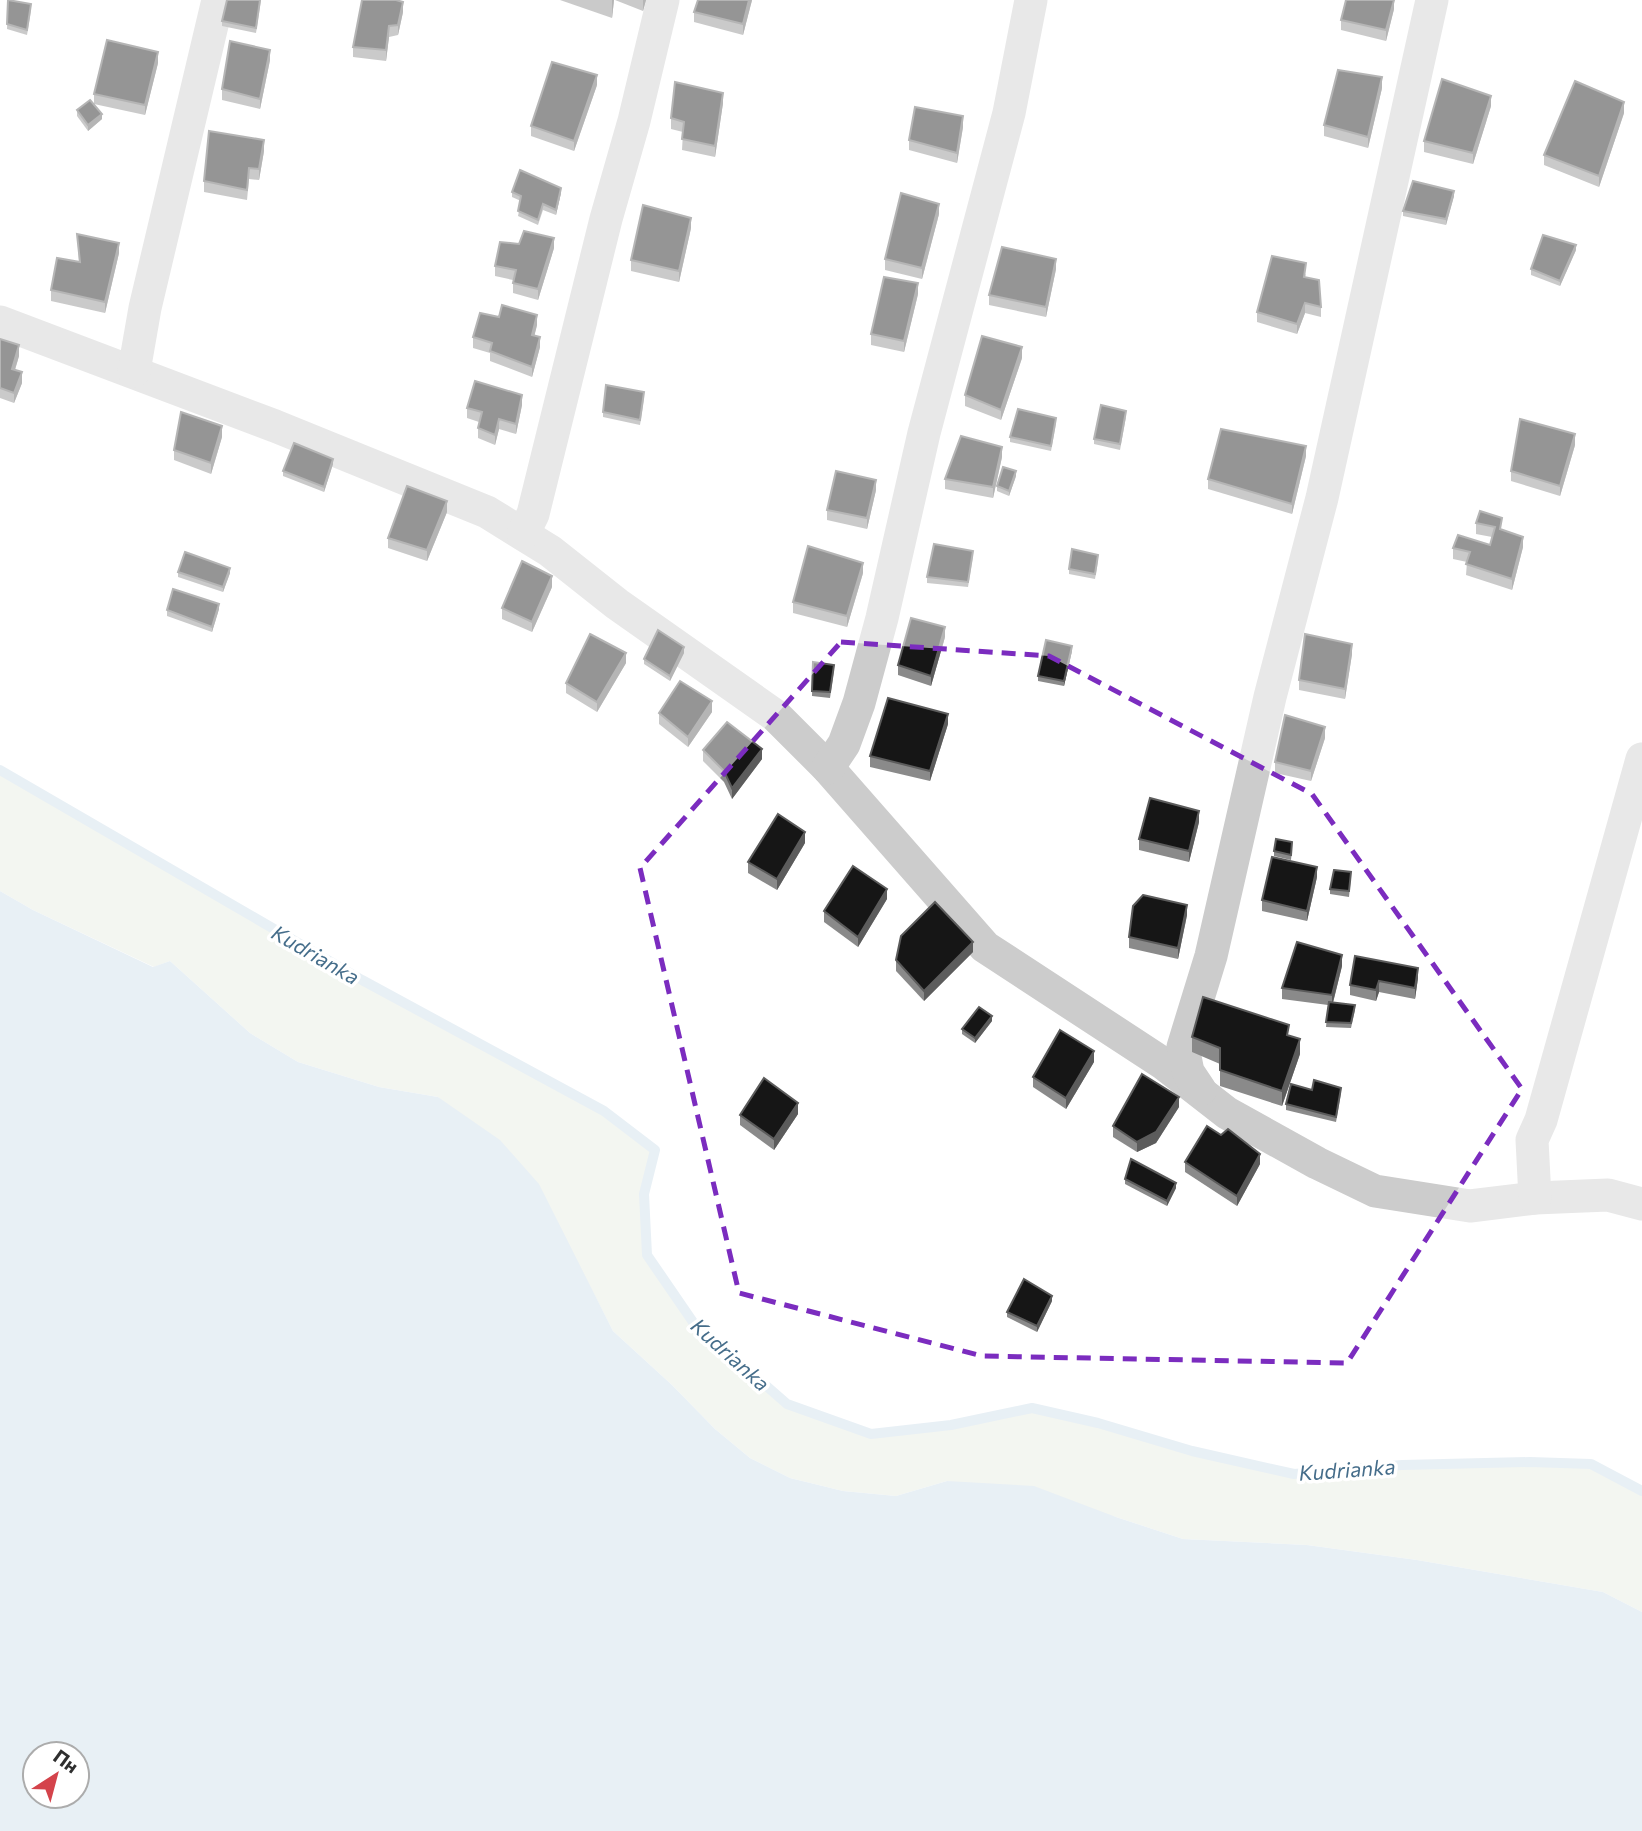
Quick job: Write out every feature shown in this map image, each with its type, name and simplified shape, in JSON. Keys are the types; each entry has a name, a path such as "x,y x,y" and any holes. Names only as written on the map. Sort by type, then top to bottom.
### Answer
{"street":[{"path":"134,371 145,309 218,0"},
{"path":"523,534 533,514 663,0"},
{"path":"828,768 844,744 859,703 882,618 924,433 1009,113 1031,0"},
{"path":"1203,1096 1188,1072 1183,1047 1211,956 1270,697 1322,498 1432,0"},
{"path":"0,322 134,371 487,512 550,551 617,604 776,716 828,768 985,947 1164,1064 1227,1113 1307,1158 1375,1191 1470,1206 1535,1198 1608,1195 1642,1204"},
{"path":"1535,1198 1532,1140 1545,1107 1642,759"}],"highlighted area":[{"path":"841,642 1049,656 1312,794 1522,1089 1347,1363 982,1356 739,1293 640,868"}],"shaded area":[{"path":"0,770 362,980 604,1111 655,1150 644,1195 647,1256 693,1322 787,1404 871,1434 951,1425 1032,1408 1098,1423 1192,1451 1294,1474 1402,1465 1529,1462 1591,1464 1642,1491 1642,1612 1603,1592 1417,1560 1307,1545 1183,1539 1116,1517 947,1481 896,1496 843,1491 790,1478 750,1458 715,1429 613,1331 577,1261 438,1097 379,1087 298,1062 250,1033 170,961 154,967 33,910 0,891"}],"water":[{"path":"0,891 33,910 153,967 170,961 250,1033 298,1062 379,1087 438,1097 500,1140 539,1184 613,1331 715,1429 750,1458 790,1478 843,1491 896,1496 947,1481 1034,1486 1183,1539 1307,1545 1417,1560 1603,1592 1642,1612 1642,1831 0,1831"}],"building":[{"path":"8,0 31,4 27,30 7,24"},
{"path":"227,0 260,0 256,28 222,21"},
{"path":"362,0 403,2 398,25 389,26 386,50 353,47"},
{"path":"698,0 749,0 743,24 694,12"},
{"path":"1346,0 1394,0 1386,30 1341,20"},
{"path":"107,40 158,52 145,105 94,94"},
{"path":"230,41 270,50 260,99 222,89"},
{"path":"552,62 597,75 574,141 531,126"},
{"path":"1338,70 1382,77 1368,137 1324,125"},
{"path":"1442,79 1491,96 1473,153 1424,141"},
{"path":"1575,81 1624,102 1599,176 1544,155"},
{"path":"675,82 723,93 715,146 682,139 684,122 671,118"},
{"path":"90,100 102,114 88,125 77,110"},
{"path":"915,107 963,116 957,153 909,140"},
{"path":"209,131 264,140 259,169 249,168 247,190 204,181"},
{"path":"520,170 561,188 556,210 543,204 538,220 518,211 521,196 512,192"},
{"path":"1413,181 1454,191 1446,219 1403,211"},
{"path":"901,193 939,204 922,268 885,259"},
{"path":"643,205 691,218 679,271 631,260"},
{"path":"524,231 554,238 538,289 513,283 516,270 495,266 500,242 519,244"},
{"path":"77,234 119,243 105,302 51,290 57,258 80,262"},
{"path":"1543,235 1576,245 1560,281 1531,269"},
{"path":"1002,247 1056,259 1046,307 989,295"},
{"path":"1272,256 1306,263 1304,277 1319,280 1321,307 1305,303 1297,324 1257,312"},
{"path":"884,277 918,283 904,341 871,334"},
{"path":"502,305 537,315 532,335 540,337 532,367 490,351 492,343 473,337 480,313 499,317"},
{"path":"982,336 1022,347 1001,410 965,395"},
{"path":"0,339 19,345 12,369 22,372 14,393 0,388"},
{"path":"475,381 522,395 516,424 499,419 495,435 478,428 482,412 467,408"},
{"path":"606,385 644,392 640,420 603,412"},
{"path":"1101,405 1126,411 1120,444 1094,439"},
{"path":"1018,409 1056,418 1051,446 1010,437"},
{"path":"181,412 222,426 211,463 174,450"},
{"path":"1520,419 1575,434 1560,486 1511,471"},
{"path":"1221,429 1306,446 1292,504 1208,479"},
{"path":"961,436 1002,447 993,487 945,479"},
{"path":"294,443 333,459 324,487 283,471"},
{"path":"1003,467 1016,471 1009,491 997,486"},
{"path":"836,471 876,480 867,518 827,510"},
{"path":"407,486 447,501 427,550 388,538"},
{"path":"1480,511 1502,518 1500,529 1523,537 1512,579 1466,564 1470,552 1453,548 1458,535 1490,545 1495,527 1476,523"},
{"path":"934,544 973,551 968,582 927,577"},
{"path":"808,546 863,563 847,616 793,602"},
{"path":"1072,549 1098,555 1095,574 1069,569"},
{"path":"185,552 230,568 223,587 178,572"},
{"path":"522,561 552,576 532,622 502,608"},
{"path":"173,589 219,604 212,627 167,610"},
{"path":"911,618 945,627 931,676 898,665"},
{"path":"658,630 684,647 670,676 644,659"},
{"path":"590,634 626,653 597,702 566,683"},
{"path":"1305,634 1352,644 1345,689 1299,680"},
{"path":"1046,640 1072,646 1064,681 1038,676"},
{"path":"813,662 834,665 830,692 812,691"},
{"path":"680,681 712,701 688,737 659,713"},
{"path":"888,698 948,714 930,771 870,756"},
{"path":"1285,715 1325,727 1311,771 1275,762"},
{"path":"727,722 762,749 732,788 724,771 703,750"},
{"path":"1150,798 1199,811 1189,851 1139,839"},
{"path":"778,814 805,832 777,879 748,862"},
{"path":"1276,839 1292,842 1291,855 1274,851"},
{"path":"1272,857 1317,867 1307,911 1262,900"},
{"path":"853,866 887,889 858,937 824,911"},
{"path":"1334,870 1351,872 1349,891 1330,889"},
{"path":"1143,895 1187,905 1178,948 1129,937 1133,906"},
{"path":"935,902 973,942 924,991 896,960 901,936"},
{"path":"1297,942 1342,955 1332,995 1282,988"},
{"path":"1355,956 1418,968 1415,988 1379,981 1376,990 1350,985"},
{"path":"1203,997 1289,1025 1287,1035 1300,1039 1282,1091 1220,1070 1220,1048 1192,1037"},
{"path":"1329,1002 1355,1005 1351,1023 1326,1022"},
{"path":"979,1007 992,1016 975,1038 962,1029"},
{"path":"1060,1030 1094,1051 1066,1098 1033,1077"},
{"path":"1142,1074 1179,1097 1156,1132 1137,1142 1113,1126"},
{"path":"764,1078 798,1103 774,1139 740,1115"},
{"path":"1314,1080 1341,1088 1336,1117 1286,1104 1291,1084 1312,1090"},
{"path":"1207,1126 1221,1135 1228,1129 1260,1154 1237,1196 1185,1162"},
{"path":"1131,1159 1176,1183 1167,1201 1125,1179"},
{"path":"1024,1279 1052,1296 1037,1326 1007,1312"}],"waterway":[{"name":"Kudrianka","path":"0,770 362,980 604,1111 655,1150 644,1194 647,1255 693,1322 787,1404 871,1434 951,1425 1032,1408 1098,1423 1192,1451 1294,1474 1402,1465 1530,1462 1591,1464 1642,1491"}]}
